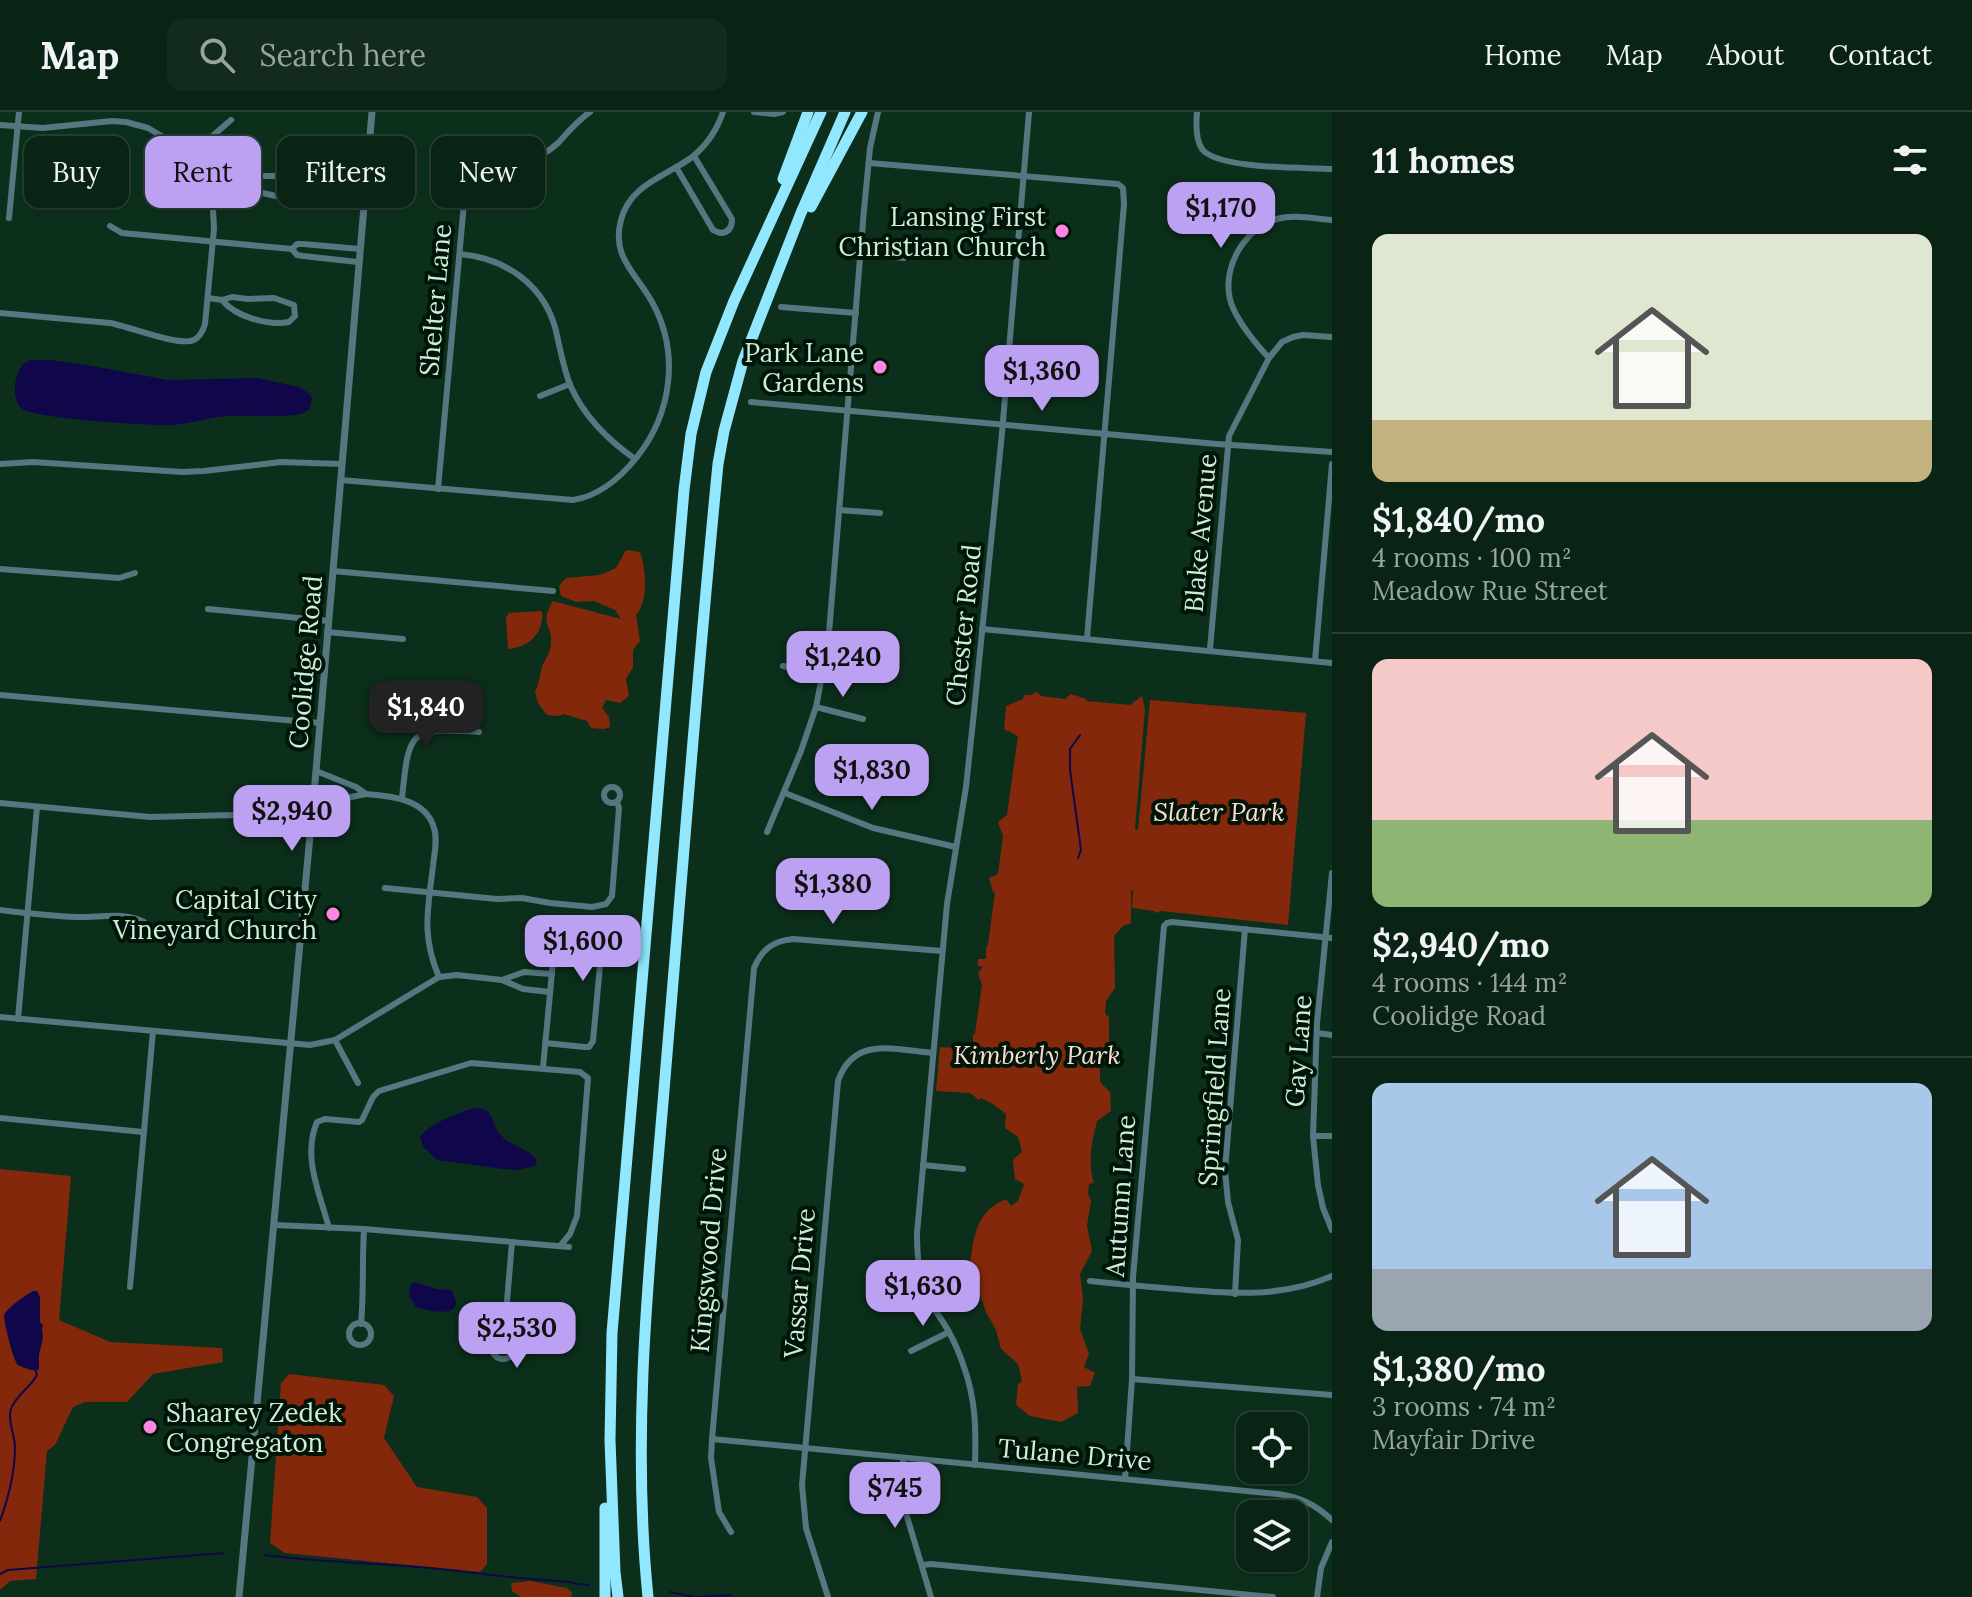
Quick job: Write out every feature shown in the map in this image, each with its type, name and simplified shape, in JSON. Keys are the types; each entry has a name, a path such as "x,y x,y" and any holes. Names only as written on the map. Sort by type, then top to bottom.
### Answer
{"highway":[{"path":"752,262 808,112"},
{"path":"618,1597 610,1440 611,1345 691,434 706,372 721,331 821,112"},
{"path":"648,1597 643,1521 643,1355 718,464 743,361 801,213 845,112"},
{"path":"743,361 805,218 862,112"},
{"path":"605,1597 605,1491 610,1440"},
{"path":"643,1521 655,1597"}],"street":[{"path":"9,218 19,112"},
{"path":"112,121 113,112"},
{"name":"Coolidge Road","path":"239,1597 316,771 372,112"},
{"name":"Shelter Lane","path":"438,489 468,159 513,162 532,159 556,145 577,121 590,112"},
{"path":"341,480 573,500 590,496 622,473 655,429 668,385 668,356 654,305 621,252 619,229 625,210 640,190 694,156 708,142 723,112"},
{"path":"754,112 783,112"},
{"path":"767,832 785,793 816,707 828,645 869,163 878,112"},
{"name":"Chester Road","path":"975,1465 977,1423 970,1387 949,1332 923,1286 917,1233 947,904 966,787 1003,425 1029,112"},
{"path":"1197,112 1200,144 1214,157 1241,164 1332,169"},
{"path":"212,136 231,120"},
{"path":"0,125 43,128 112,121 137,124 164,136"},
{"path":"676,167 713,230 720,233 728,231 732,219 694,156"},
{"path":"869,163 1118,184 1123,188 1125,195 1087,638"},
{"path":"260,176 294,176 300,179 301,184 299,195 290,198 240,188 247,181 260,176"},
{"path":"0,313 110,323 189,342 204,329 213,242 212,208"},
{"path":"1269,358 1233,308 1229,284 1233,260 1249,236 1266,223 1290,217 1332,220"},
{"path":"110,226 122,233 292,249 297,255 358,262"},
{"path":"292,249 297,244 303,244 360,249"},
{"path":"460,254 501,264 522,277 538,293 551,317 570,384 582,407 596,426 635,459"},
{"path":"861,254 904,258"},
{"path":"208,298 274,298 294,305 295,316 289,322 271,323 229,308 222,300"},
{"path":"781,307 856,313"},
{"name":"Blake Avenue","path":"1210,649 1229,436 1269,358 1282,342 1303,335 1332,337"},
{"path":"540,396 570,384"},
{"path":"751,402 1332,452"},
{"path":"0,464 33,462 182,472 281,462 342,464"},
{"path":"1315,661 1332,464"},
{"path":"839,510 880,513"},
{"path":"0,569 119,578 135,573"},
{"path":"333,571 553,591"},
{"path":"208,609 328,621"},
{"path":"982,629 1332,663"},
{"path":"327,632 403,639"},
{"path":"783,666 823,674"},
{"path":"0,695 320,723"},
{"path":"816,707 863,719"},
{"path":"402,798 408,749 418,736 441,729 479,732"},
{"path":"316,771 366,794"},
{"path":"785,793 873,828 956,847"},
{"path":"312,805 366,794 402,798 422,811 435,829 427,938 439,977"},
{"path":"385,888 497,899 522,898 592,907 606,904 612,896 617,802"},
{"path":"0,803 150,817 234,815 311,821"},
{"path":"18,1019 37,807"},
{"name":"Gay Lane","path":"1332,873 1329,938 1317,1033 1313,1136 1318,1185 1332,1230"},
{"path":"0,910 78,917 123,916 144,922"},
{"name":"Autumn Lane","path":"1125,1479 1132,1379 1133,1285 1162,931 1167,923 1172,922 1245,929"},
{"path":"543,1068 545,1043 552,974 555,933 558,926 564,924 598,927 603,933 593,1041 589,1047 545,1043"},
{"path":"1245,929 1329,938"},
{"name":"Springfield Lane","path":"1235,1294 1238,1240 1228,1202 1225,1170 1245,929"},
{"name":"Kingswood Drive","path":"731,1532 719,1512 711,1458 754,968 764,949 781,940 942,951"},
{"path":"502,980 518,973 552,974"},
{"path":"517,987 513,980 518,973"},
{"path":"0,1017 316,1045 335,1040 439,977 457,975 502,980 517,987 550,992"},
{"path":"130,1287 153,1031"},
{"path":"1317,1033 1332,1035"},
{"path":"335,1040 358,1083"},
{"name":"Vassar Drive","path":"828,1597 806,1528 802,1485 838,1081 849,1059 867,1049 933,1053"},
{"path":"329,1228 312,1168 317,1122 325,1119 359,1122 379,1091 471,1063 543,1068 580,1072 589,1081 577,1216 570,1234 560,1246"},
{"path":"0,1118 143,1132"},
{"path":"1313,1136 1332,1136"},
{"path":"923,1165 963,1169"},
{"path":"275,1225 364,1229 569,1247"},
{"path":"361,1324 364,1229"},
{"path":"504,1337 512,1242"},
{"path":"1090,1281 1255,1294 1292,1289 1332,1276"},
{"path":"911,1351 949,1332"},
{"path":"1132,1379 1332,1395"},
{"name":"Tulane Drive","path":"712,1439 1292,1496 1319,1508 1332,1520"},
{"path":"903,1458 903,1503 931,1597"},
{"path":"1317,1597 1321,1568 1332,1542"},
{"path":"923,1565 1273,1597"}],"green space":[{"path":"626,550 640,552 645,584 643,601 636,615 640,641 633,650 633,667 626,679 629,696 620,703 606,700 602,708 609,717 610,727 604,729 591,728 587,721 564,714 547,715 538,703 535,692 551,646 546,620 553,601 621,619 615,610 594,601 576,602 561,596 559,586 566,578 600,575 616,568"},
{"path":"542,611 541,626 534,638 508,649 506,618 509,613"},
{"name":"Kimberly Park","path":"1037,692 1041,696 1065,699 1071,694 1086,701 1130,705 1142,696 1145,709 1135,829 1138,830 1150,700 1306,713 1288,925 1132,908 1131,890 1131,923 1123,926 1114,936 1115,988 1106,1001 1105,1014 1109,1017 1109,1054 1100,1069 1100,1082 1110,1092 1111,1111 1097,1121 1093,1136 1091,1160 1094,1183 1089,1184 1091,1201 1087,1226 1092,1251 1080,1274 1083,1299 1080,1329 1089,1354 1084,1367 1095,1373 1090,1386 1077,1387 1078,1413 1061,1422 1030,1416 1016,1405 1018,1384 1022,1381 1018,1364 1001,1349 972,1271 973,1280 963,1282 960,1266 970,1264 976,1233 989,1210 1006,1199 1011,1206 1018,1201 1024,1184 1015,1179 1013,1160 1022,1152 1018,1137 1005,1128 1006,1114 993,1104 981,1098 979,1100 970,1093 936,1091 940,1047 973,1049 982,985 978,973 983,967 978,966 978,959 986,959 995,893 989,878 998,874 1003,836 998,822 1007,815 1018,736 1004,729 1006,706 1023,699 1024,695"},
{"path":"0,1169 71,1176 59,1320 110,1342 222,1348 223,1362 153,1374 127,1402 85,1402 73,1407 55,1445 47,1451 36,1579 10,1581 0,1590"},
{"path":"289,1374 384,1385 394,1396 384,1438 417,1487 477,1497 487,1508 487,1564 480,1572 285,1553 270,1543 281,1383"},
{"path":"531,1581 567,1588 572,1593 571,1597 521,1597 512,1591 511,1583"}],"shaded area":[{"path":"30,360 87,365 168,380 257,378 299,387 312,399 309,410 301,414 227,416 173,425 47,415 21,408 16,398 18,372"},
{"path":"475,1108 486,1110 500,1134 534,1156 537,1161 535,1166 517,1170 437,1160 423,1147 420,1137 424,1132 437,1123"},
{"path":"415,1282 451,1290 455,1306 446,1312 416,1307 409,1296 410,1285"},
{"path":"37,1291 40,1297 40,1322 43,1325 39,1369 36,1371 16,1362 4,1316 21,1298"}],"waterway":[{"path":"1078,858 1081,850 1070,749 1080,735"},
{"path":"0,1521 14,1465 11,1409 37,1375 36,1371"},
{"path":"0,1574 8,1570 224,1553"},
{"path":"264,1555 589,1585"},
{"path":"670,1592 695,1597 731,1595"}],"place":[{"name":"Lansing First Christian Church","path":"1062,231"},
{"name":"Park Lane Gardens","path":"880,367"},
{"name":"Capital City Vineyard Church","path":"333,914"},
{"name":"Shaarey Zedek Congregaton","path":"150,1427"}],"park label":[{"name":"Slater Park","path":"1219,811"}]}
